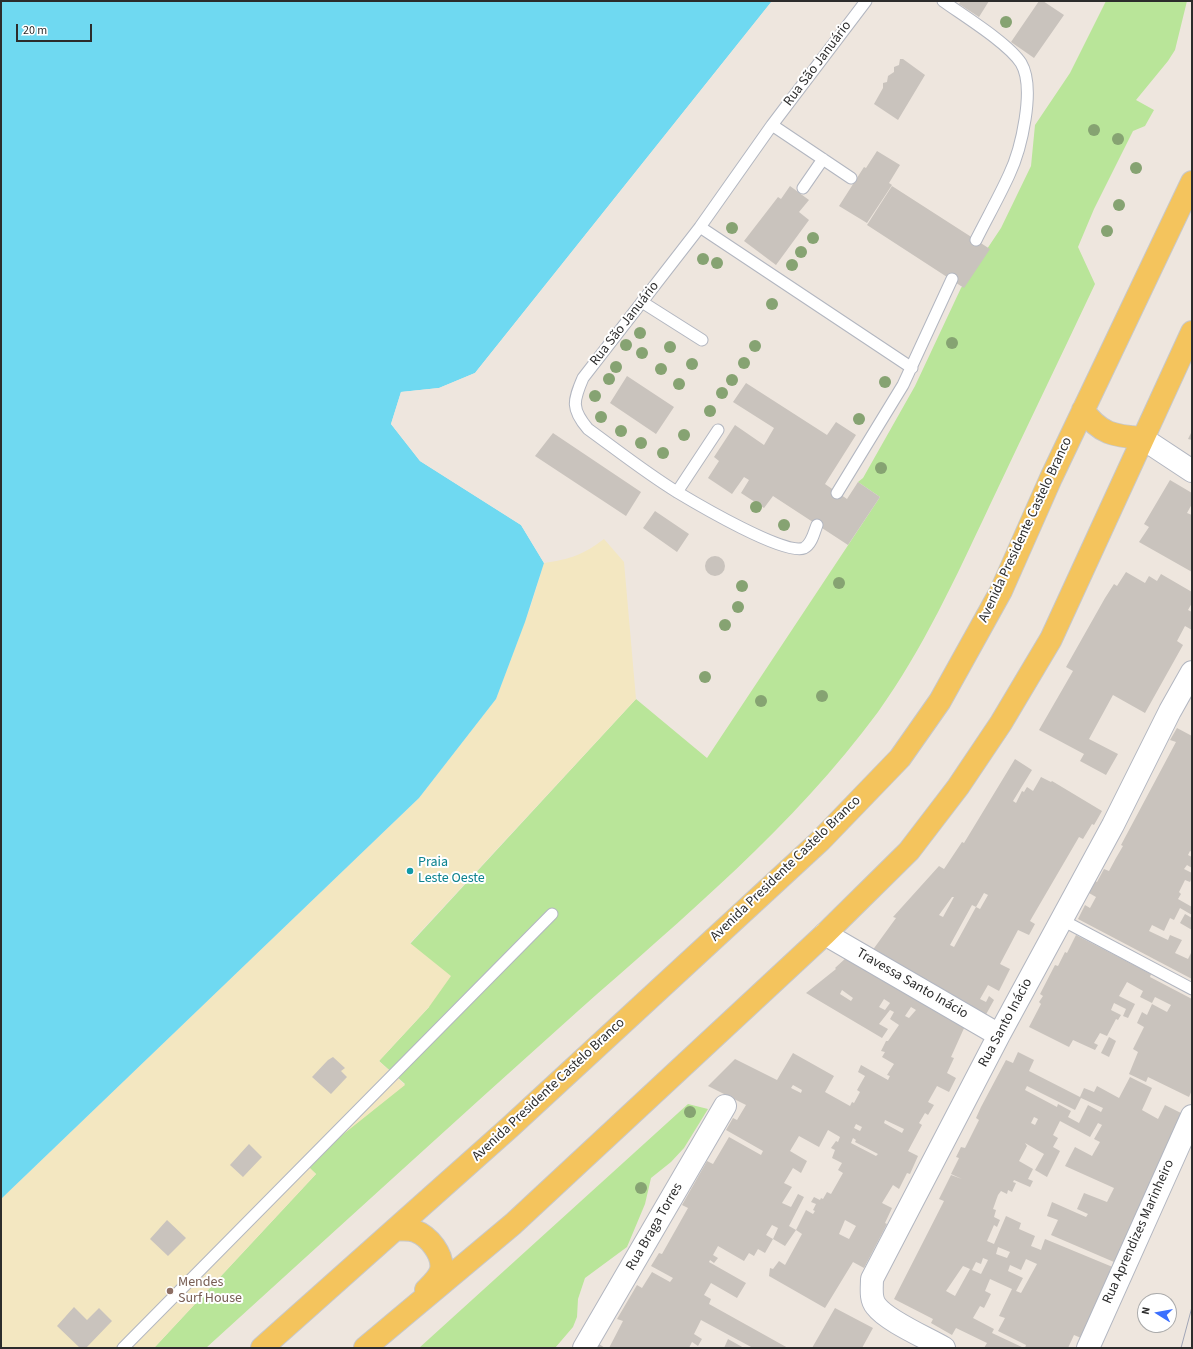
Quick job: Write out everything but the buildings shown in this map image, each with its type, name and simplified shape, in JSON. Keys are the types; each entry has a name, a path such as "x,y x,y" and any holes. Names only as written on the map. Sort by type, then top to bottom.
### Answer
{"main road":[{"name":"Avenida Presidente Castelo Branco","path":"262,1348 396,1229 820,841 900,758 940,700 1001,591 1050,478 1192,182"},
{"path":"367,1346 513,1224 825,934 909,851 958,787 1001,723 1051,639 1192,332"},
{"path":"1083,410 1093,423 1106,431 1124,437 1142,438"},
{"path":"367,1346 435,1282 441,1270 439,1254 430,1240 415,1231 396,1229"}],"street":[{"path":"1142,438 1192,471"},
{"name":"Rua Santo Inácio","path":"944,1348 885,1315 875,1306 872,1294 872,1279 999,1035 1062,920 1192,672"},
{"name":"Travessa Santo Inácio","path":"825,934 999,1035"},
{"name":"Rua Braga Torres","path":"584,1348 725,1106"},
{"name":"Rua Aprendizes Marinheiro","path":"1088,1348 1192,1116"}],"lane":[{"name":"Rua São Januário","path":"817,525 809,544 803,548 793,549 759,537 677,492 588,429 578,417 575,397 583,378 700,227 772,125 866,1"},
{"path":"943,1 1007,48 1021,64 1026,80 1028,102 1021,137 1010,174 976,240"},
{"path":"772,125 851,178"},
{"path":"803,188 823,159"},
{"path":"700,227 912,368"},
{"path":"837,493 912,368 952,279"},
{"path":"642,302 702,340"},
{"path":"677,492 718,430"},
{"path":"124,1348 552,914"},
{"path":"1062,920 1192,989"}],"green space":[{"path":"1106,1 1187,1 1175,50 1168,61 1136,100 1154,110 1145,126 1133,131 1094,209 1078,247 1095,284 938,612 910,663 878,712 845,754 810,794 774,832 697,906 578,1011 206,1348 154,1348 316,1174 305,1164 405,1084 379,1061 429,1007 410,944 636,699 707,758 880,497 858,482 863,478 915,386 961,288 1001,228 1031,166 1035,125 1070,73"},
{"path":"688,1104 708,1109 684,1148 671,1162 651,1178 645,1204 627,1247 585,1278 578,1299 577,1317 573,1327 555,1348 419,1348"}],"sand":[{"name":"Praia Leste Oeste","path":"604,539 624,562 636,699 410,943 451,976 429,1007 379,1061 405,1085 306,1164 316,1174 154,1348 1,1348 1,1199 419,798 496,699 531,605 544,563 576,556 590,549"}],"water":[{"path":"1,1 772,1 475,373 439,388 401,392 391,424 420,461 521,525 544,563 525,622 496,699 419,798 1,1199"}],"pier":[{"path":"772,1 773,2 476,374 439,390 402,393 393,424 422,459 522,523 546,563 544,563 521,525 420,461 391,424 401,392 439,388 475,373"}],"tram line":[{"path":"1181,1348 1192,1307"}],"place":[{"name":"Praia Leste Oeste","path":"410,871"},
{"name":"Mendes Surf House","path":"170,1291"}]}
